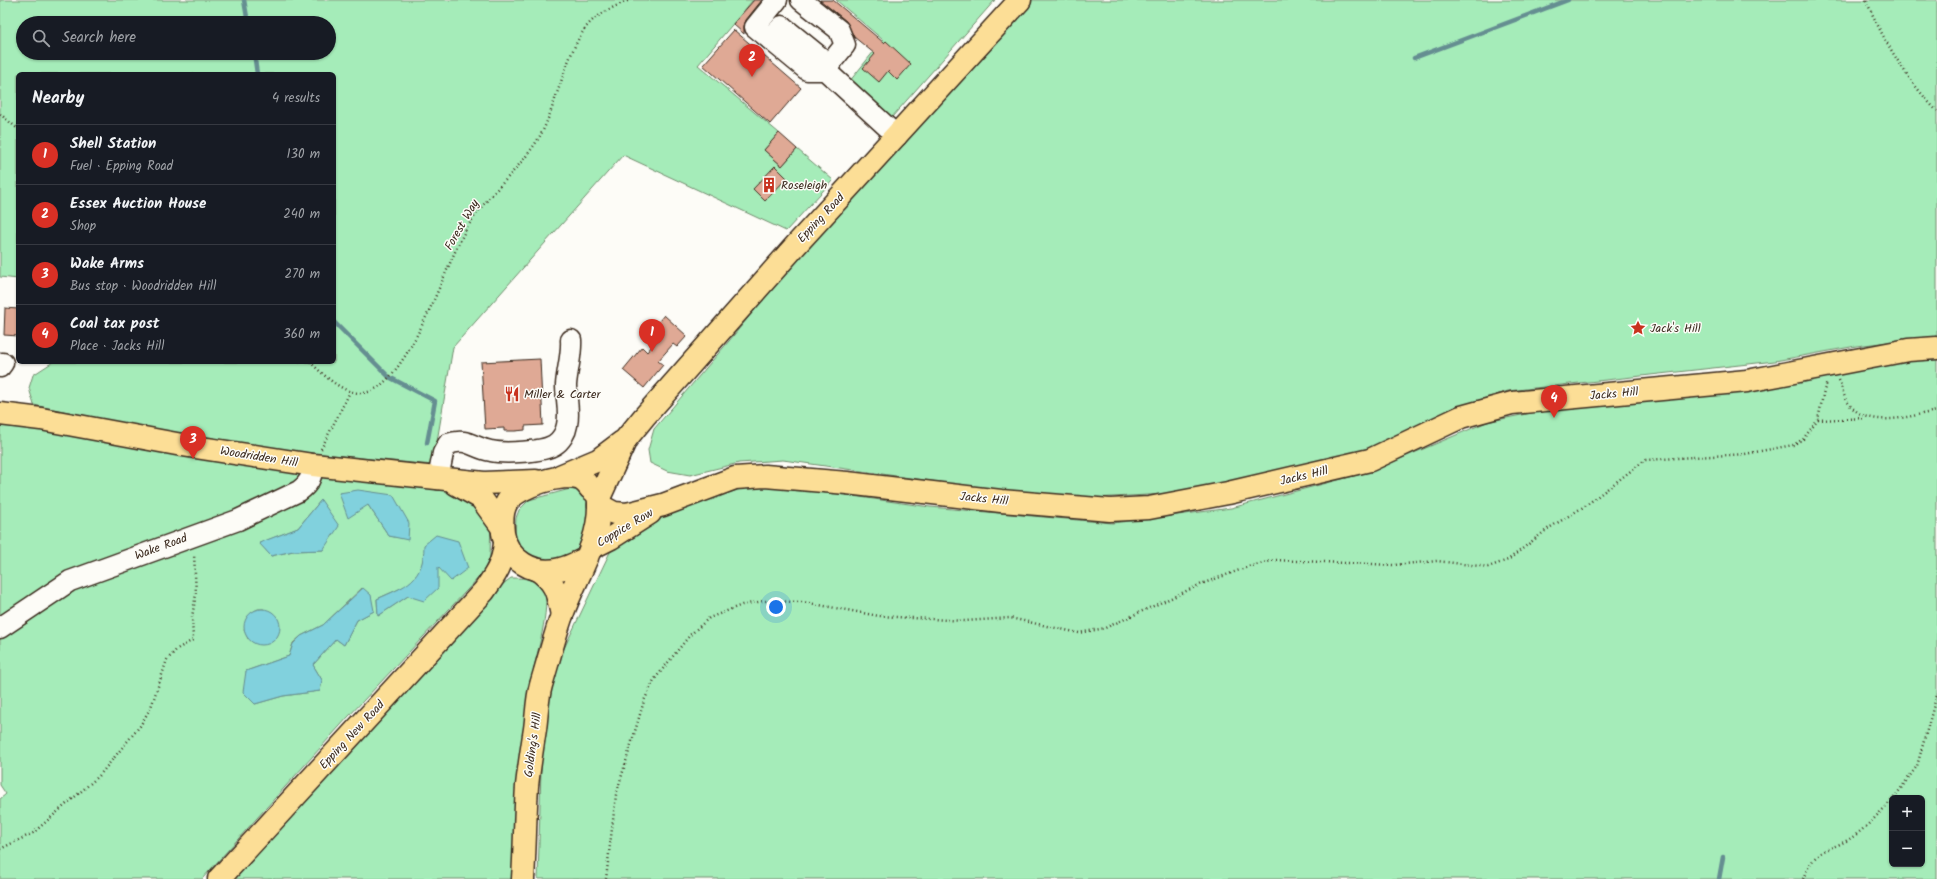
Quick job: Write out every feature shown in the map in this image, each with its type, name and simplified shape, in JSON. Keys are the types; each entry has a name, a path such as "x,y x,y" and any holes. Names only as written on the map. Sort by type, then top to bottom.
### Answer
{"main road":[{"name":"Epping Road","path":"547,480 598,460 626,439 695,358 1020,0"},
{"name":"Jacks Hill","path":"663,505 735,478 765,476 1102,510 1149,508 1228,493 1370,460 1461,417 1512,403 1747,381 1908,350 1937,348"},
{"name":"Woodridden Hill","path":"0,414 41,418 182,445 313,465 443,480 512,484 547,480"},
{"name":"Epping Road","path":"599,501 626,439"},
{"path":"533,568 559,570 589,553 598,520 599,501 596,492 580,479 547,480 518,493 507,502 503,514 504,535 513,556 550,579 555,588 562,615"},
{"name":"Woodridden Hill","path":"443,480 481,498 504,535"},
{"name":"Coppice Row","path":"599,501 614,513 627,514 663,505"},
{"name":"Coppice Row","path":"589,553 663,505"},
{"name":"Epping New Road","path":"484,591 495,575 503,558 504,535"},
{"name":"Golding's Hill","path":"523,879 527,786 540,688 562,615 589,553"},
{"name":"Epping New Road","path":"219,879 484,591 500,577 513,569 533,568"}],"street":[{"path":"777,0 755,27 807,70 828,68 845,46 839,30 802,0"},
{"path":"828,68 896,136"},
{"path":"443,480 443,453 448,444 458,440 468,442 488,451 497,452 544,449 555,445 562,437 567,427 568,416 566,390 572,350 571,340"},
{"name":"Wake Road","path":"0,628 70,581 238,520 299,491 308,484 313,465"}],"path":[{"name":"Forest Way","path":"350,392 358,393 374,390 395,372 410,348 465,233 482,205 520,164 541,135 580,36 592,21 617,5 630,0"},
{"path":"1866,0 1876,24 1916,89 1937,112"},
{"path":"0,114 16,127"},
{"path":"312,364 329,381 350,392 313,465"},
{"path":"1838,376 1846,400 1854,410 1867,418"},
{"path":"606,879 616,795 644,701 654,680 690,635 709,618 742,605 763,601 803,602 879,616 965,621 1010,618 1079,632 1105,628 1204,583 1248,567 1275,560 1394,565 1437,561 1488,567 1508,560 1549,528 1585,506 1646,460 1744,454 1793,444 1803,438 1818,420 1824,390 1829,378"},
{"path":"1818,420 1867,418 1892,419 1937,411"},
{"path":"0,850 33,833 99,776 140,726 152,707 167,660 177,649 193,640 192,617 196,594 193,536"},
{"path":"1896,795 1916,766 1937,694"},
{"path":"1803,879 1809,863 1820,852 1843,843 1859,833 1889,803"}],"green space":[{"path":"0,0 753,0 698,65 779,133 764,150 782,166 797,149 833,180 786,231 623,155 453,347 433,465 261,448 195,438 34,405 29,388 33,375 50,364 336,364 336,72 16,72 16,279 0,277"},
{"path":"836,0 995,0 892,117 849,82 883,40"},
{"path":"1030,0 1937,0 1937,336 1856,346 1775,361 1508,391 1463,405 1413,431 1361,453 1262,476 1164,494 1095,498 1016,493 783,460 739,463 690,475 667,471 650,463 648,450 654,429 729,341 822,227"},
{"path":"1937,357 1937,879 538,879 544,710 548,682 610,552 645,523 695,503 744,488 782,486 930,507 1112,523 1155,518 1231,508 1369,472 1487,422 1546,410 1903,360"},
{"path":"0,418 456,489 491,518 490,557 482,574 349,716 202,879 0,879 0,799 6,794 0,785","holes":["321,500 323,550 293,551 271,556 260,543 298,528","368,505 408,539 389,536","424,553 467,568 438,566 408,596 378,616 377,599 408,585 421,570","362,588 374,611 357,620 344,645 336,639 313,665 322,680 320,691 283,696 255,704 246,671 289,656 293,643 301,636 323,625","264,609 248,639 244,630 254,611"]},
{"path":"570,489 578,491 592,505 587,546 575,558 527,562 515,536 516,518 519,510 529,500"},
{"path":"511,578 520,578 538,583 542,586 546,598 544,620 527,701 521,752 516,879 230,879 499,587"}],"water":[{"path":"358,490 393,495 409,523 408,540 389,536 368,505 348,518 339,493"},
{"path":"321,500 339,526 323,550 293,551 271,556 259,543 298,528"},
{"path":"436,535 458,541 468,568 451,581 438,567 438,588 424,601 408,596 378,616 377,599 405,586 411,581 421,567 424,545"},
{"path":"363,588 371,595 374,611 357,620 344,645 336,639 313,665 322,680 320,691 283,696 255,704 243,692 246,671 289,656 293,644 301,636 323,625"},
{"path":"266,609 275,614 279,620 279,634 275,640 266,645 258,645 249,640 245,634 244,623 249,614 255,610"}],"building":[{"path":"754,0 762,0 746,20 744,34 733,24"},
{"path":"820,0 833,0 884,43 886,41 911,64 897,80 888,71 879,82 863,68 875,54 854,37 846,21"},
{"path":"734,30 801,88 770,124 703,65"},
{"path":"779,133 797,149 782,166 764,150"},
{"name":"Roseleigh","path":"775,166 787,178 765,201 753,189"},
{"path":"5,308 16,309 16,336 4,335"},
{"path":"664,315 687,336 677,347 673,344 658,361 663,365 644,388 623,370 642,347 647,352 662,334 654,327"},
{"name":"Miller & Carter","path":"540,359 543,425 525,426 525,430 515,431 504,431 504,428 485,429 481,362"}],"waterway":[{"path":"244,0 247,16"},
{"path":"1414,58 1568,0"},
{"path":"255,60 257,72"},
{"path":"336,324 389,377 435,401 427,443"},
{"path":"1719,879 1723,857"}],"place":[{"name":"Essex Auction House","path":"752,77"},
{"name":"Roseleigh","path":"769,185"},
{"name":"Jack's Hill","path":"1638,328"},
{"name":"Shell Station","path":"652,352"},
{"name":"Miller & Carter","path":"512,394"},
{"name":"Coal tax post","path":"1554,418"},
{"name":"Wake Arms","path":"193,459"}]}
